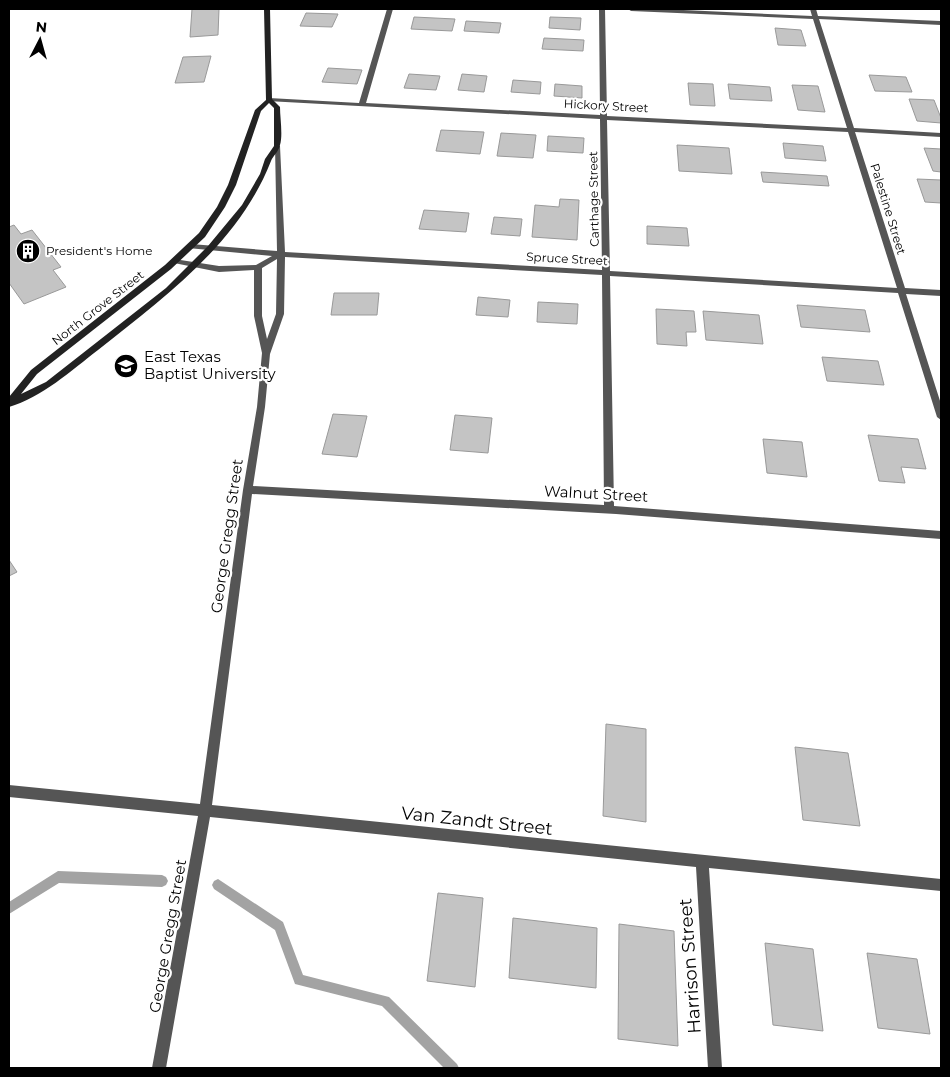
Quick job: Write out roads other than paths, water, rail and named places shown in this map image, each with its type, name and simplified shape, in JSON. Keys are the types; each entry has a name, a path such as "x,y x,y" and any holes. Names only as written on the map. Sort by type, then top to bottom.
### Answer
{"main road":[{"name":"George Gregg Street","path":"267,9 269,100 277,107 277,146"},
{"name":"North Grove Street","path":"9,404 34,372 174,262 191,246 221,207 238,169 258,110 269,100"},
{"name":"North Grove Street","path":"9,404 49,384 169,290 194,266 245,206 263,174 268,158 277,146"}],"street":[{"path":"362,105 390,9"},
{"name":"Carthage Street","path":"602,9 609,510"},
{"path":"632,9 941,23"},
{"name":"Palestine Street","path":"814,9 941,416"},
{"name":"Hickory Street","path":"269,100 941,135"},
{"name":"George Gregg Street","path":"159,1068 205,811 261,407 266,354 280,314 282,254 277,146"},
{"name":"Spruce Street","path":"191,246 282,254 941,293"},
{"path":"174,262 219,269 258,267 282,254"},
{"path":"258,267 258,316 266,354"},
{"name":"Walnut Street","path":"248,490 609,510 941,535"},
{"name":"Van Zandt Street","path":"9,791 941,885"},
{"name":"Harrison Street","path":"702,862 715,1068"}],"waterway":[{"path":"9,908 58,877 162,881"},
{"path":"218,885 279,926 299,980 385,1001 453,1068"}],"place":[{"name":"President's Home","path":"28,251"},
{"name":"East Texas Baptist University","path":"126,366"}]}
